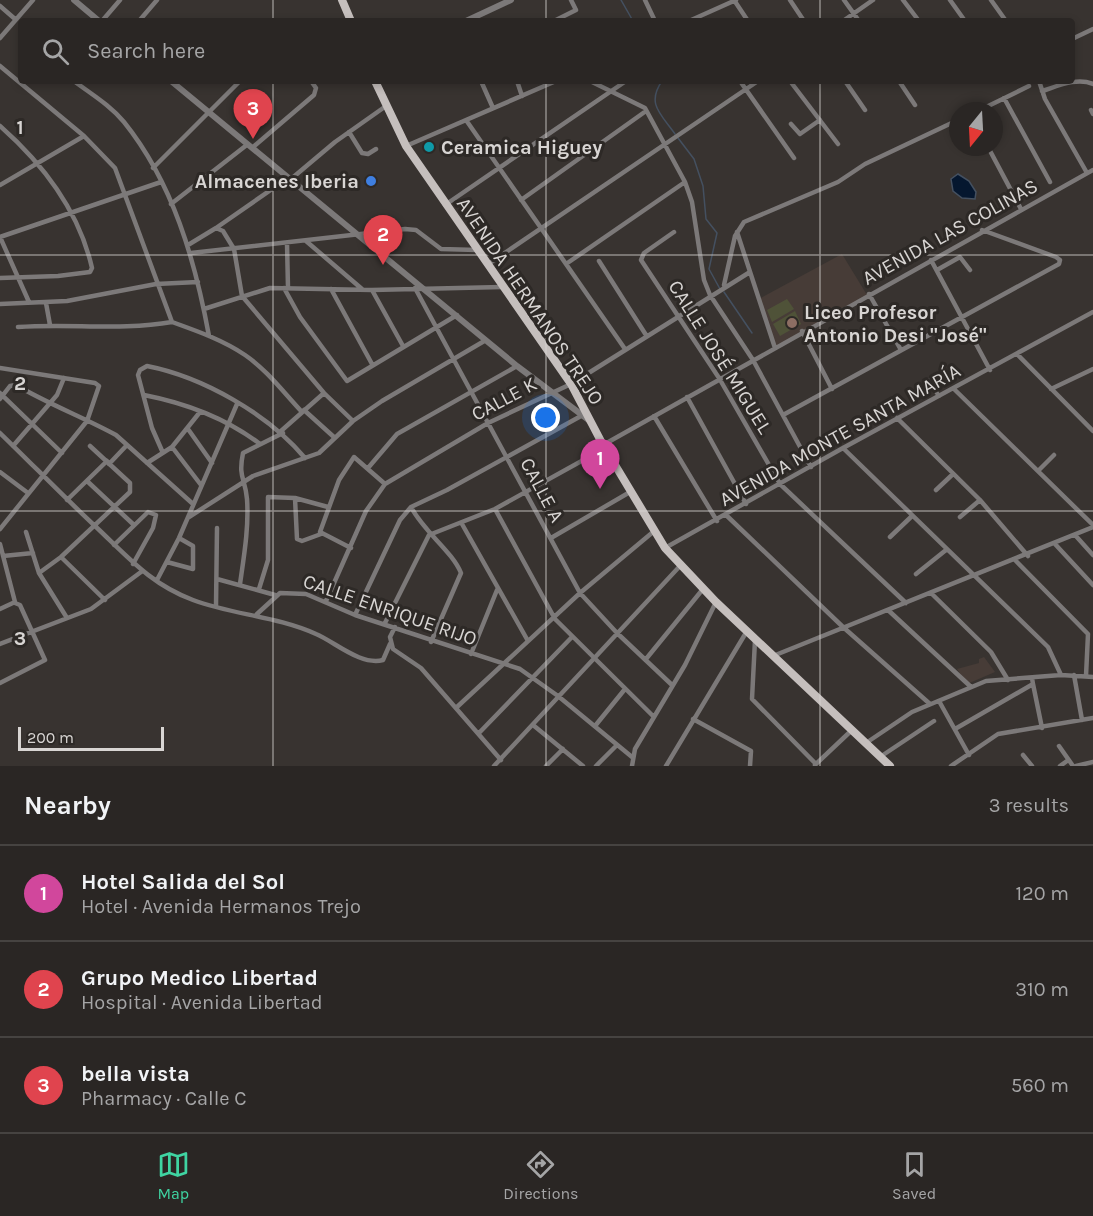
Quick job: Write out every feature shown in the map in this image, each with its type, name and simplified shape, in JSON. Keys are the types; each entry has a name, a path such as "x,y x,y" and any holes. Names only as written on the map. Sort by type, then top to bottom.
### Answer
{"main road":[{"path":"342,0 350,18"},
{"name":"AVENIDA HERMANOS TREJO","path":"376,84 406,146 571,384 630,492 679,567 890,766"}],"street":[{"path":"0,38 33,0"},
{"path":"74,0 97,18"},
{"path":"104,18 120,0"},
{"path":"142,18 157,0"},
{"path":"472,18 511,0"},
{"path":"560,18 576,10 571,0"},
{"path":"645,0 654,18"},
{"path":"713,0 717,8"},
{"path":"697,18 735,0 746,18"},
{"path":"790,0 802,18"},
{"path":"844,0 857,18"},
{"path":"848,18 873,0"},
{"path":"903,0 917,18"},
{"path":"950,0 963,18"},
{"path":"991,0 1004,18"},
{"path":"0,6 15,19"},
{"path":"1075,38 1093,29"},
{"path":"0,66 18,81"},
{"path":"1075,82 1086,81 1093,84"},
{"path":"22,84 84,136 115,168 156,284 172,322"},
{"path":"78,84 124,122 161,182 191,253 209,336"},
{"path":"175,84 549,392 592,422"},
{"path":"153,168 237,84"},
{"path":"171,204 314,95 316,88 313,84"},
{"path":"483,84 493,108"},
{"path":"518,84 522,96"},
{"path":"406,146 549,84"},
{"path":"596,84 641,104 646,111 685,182 694,211 704,280 710,295 753,360 810,467"},
{"path":"445,205 498,166 621,84"},
{"path":"742,84 794,158"},
{"path":"487,265 754,84"},
{"path":"792,84 838,144"},
{"path":"847,84 865,110"},
{"path":"901,84 915,105"},
{"path":"1040,84 1087,173"},
{"path":"1042,91 1064,84"},
{"path":"996,102 1029,86"},
{"path":"1004,98 1050,182"},
{"path":"188,245 290,178 386,106"},
{"path":"521,200 646,111"},
{"path":"466,120 625,349"},
{"path":"791,124 800,134 820,120"},
{"path":"723,286 737,232 744,222 838,182 865,164 949,124"},
{"path":"0,126 40,164 86,241 92,270 58,276 0,279"},
{"path":"349,132 362,153 366,155 376,148"},
{"path":"0,185 40,164 84,136"},
{"path":"993,156 1022,208"},
{"name":"AVENIDA LAS COLINAS","path":"429,535 462,524 495,509 719,378 1093,170"},
{"path":"29,302 0,237 161,182"},
{"path":"566,264 685,182"},
{"path":"216,228 223,231 234,249 242,296 324,393 353,421"},
{"path":"191,253 412,229 441,249 477,250"},
{"path":"783,415 1059,264 1060,260 982,230"},
{"name":"CALLE JOSÉ MIGUEL","path":"674,232 644,253 641,260 719,378 780,484 906,603"},
{"path":"737,232 775,348"},
{"path":"306,241 362,290"},
{"path":"287,243 286,288 300,317 347,381 457,315"},
{"path":"937,270 960,257 970,270"},
{"path":"931,260 990,369"},
{"path":"599,261 646,335"},
{"name":"CALLE K","path":"326,602 366,511 385,484 488,423 549,392 571,384 723,286 750,272"},
{"path":"0,304 46,303 156,284 198,282"},
{"path":"204,309 270,288 372,290 502,287"},
{"name":"CALLE A","path":"415,288 580,593 617,633 672,684"},
{"path":"332,289 372,364"},
{"path":"372,290 403,346"},
{"path":"869,294 901,350"},
{"path":"46,303 50,325"},
{"name":"AVENIDA MONTE SANTA MARÍA","path":"665,548 717,521 897,418 1093,312"},
{"path":"18,327 50,325 126,328 172,322 209,336 245,355 303,411 335,438"},
{"path":"802,331 832,389"},
{"path":"189,517 242,482 319,453 353,421 382,401 486,340"},
{"path":"1017,354 1093,431"},
{"path":"163,453 152,428 138,375 140,370 147,366 167,370 193,380 237,404 282,432 305,458"},
{"path":"368,468 397,434 517,366"},
{"path":"0,368 99,384 87,421 0,529"},
{"path":"1051,389 1093,369"},
{"path":"13,446 50,404 62,386 64,378"},
{"path":"928,380 939,396"},
{"path":"62,453 34,424 1,396 10,386 16,385 116,435 193,504"},
{"path":"772,656 1028,556 1093,526 954,389"},
{"path":"240,584 247,498 240,470 244,451 282,432 324,393"},
{"path":"144,395 230,424 261,444"},
{"path":"687,397 746,504"},
{"path":"157,580 189,517 237,404"},
{"path":"147,463 172,447 200,412"},
{"path":"355,615 400,520 411,507 581,416"},
{"path":"654,416 717,521"},
{"path":"897,418 980,500 1028,556"},
{"path":"188,429 212,463"},
{"path":"0,435 141,572 192,599 257,614 315,634 349,653 377,661 383,660 395,627"},
{"path":"67,500 127,445"},
{"path":"39,573 61,557 95,526 131,488 130,483 90,446"},
{"path":"172,447 201,486"},
{"path":"843,448 1048,647 1061,675"},
{"path":"1038,471 1054,455"},
{"path":"321,534 328,507 339,480 352,458 357,457 385,484"},
{"path":"0,472 28,493"},
{"path":"936,490 953,474"},
{"path":"0,482 5,476"},
{"path":"87,481 134,525"},
{"path":"551,538 630,492"},
{"path":"259,589 268,560 268,497 295,498 328,507"},
{"path":"295,498 297,539 302,541 321,534 351,548"},
{"path":"960,517 980,500"},
{"path":"411,507 429,535 458,564 461,573 431,642"},
{"path":"495,509 555,619 571,638 653,716"},
{"path":"114,545 148,512 158,517 133,564"},
{"path":"726,515 843,627 930,704"},
{"path":"890,537 912,516"},
{"path":"462,524 528,641"},
{"path":"216,606 217,528"},
{"path":"26,532 39,573 67,618"},
{"path":"457,707 555,619 580,593 654,532"},
{"path":"385,623 429,535"},
{"path":"1075,535 1093,555"},
{"path":"167,562 193,569 193,546 179,538"},
{"path":"0,544 15,603"},
{"path":"1055,544 1093,585"},
{"path":"916,574 946,550"},
{"path":"3,556 33,553"},
{"path":"61,557 105,600"},
{"path":"1015,560 1091,634 1086,676"},
{"path":"494,766 679,567"},
{"path":"0,644 91,609 141,572"},
{"path":"217,579 275,595"},
{"path":"471,654 497,589"},
{"path":"646,659 703,589"},
{"name":"CALLE ENRIQUE RIJO","path":"257,614 275,595 290,592 306,594 355,615 385,623 431,642 503,664 533,677 632,757"},
{"path":"931,593 991,652 1008,680"},
{"path":"632,766 632,757 653,716 699,639 716,602"},
{"path":"0,609 15,603 20,605 45,660 1,682"},
{"path":"888,610 970,686"},
{"path":"666,766 747,631"},
{"path":"479,734 571,638"},
{"path":"755,639 752,699 815,765 852,730"},
{"path":"390,644 393,649 422,668 501,760"},
{"path":"866,743 894,722 970,686 986,681 1061,675 1093,677"},
{"path":"1074,675 1082,720"},
{"path":"1032,678 1042,728"},
{"path":"955,729 1033,684"},
{"path":"595,726 625,689"},
{"path":"939,701 969,756"},
{"path":"951,766 969,756 998,734 1093,718"},
{"path":"693,719 751,751 751,765"},
{"path":"880,757 934,721"},
{"path":"533,725 584,766"},
{"path":"596,766 616,746"},
{"path":"1059,746 1067,761 1075,766 1093,762"},
{"path":"546,766 563,749"},
{"path":"1023,755 1032,766"},
{"path":"1060,766 1067,761"}],"shaded area":[{"name":"Liceo Profesor Antonio Desi \"José\"","path":"842,254 867,295 775,348 759,299"},
{"path":"984,657 995,672 967,684 957,669 979,663 979,659"}],"green space":[{"path":"787,299 794,309 772,322 767,310"},
{"path":"795,311 801,324 780,336 773,324"}],"water":[{"path":"958,174 969,181 976,192 975,199 962,198 953,191 951,179"}],"waterway":[{"path":"621,0 631,18"},
{"path":"660,84 655,96 655,103 675,134"},
{"path":"678,138 694,159 703,186 706,219 717,233 709,269 720,289"},
{"path":"724,292 752,333"}],"place":[{"name":"bella vista","path":"253,139"},
{"name":"Ceramica Higuey","path":"429,147"},
{"name":"Almacenes Iberia","path":"371,181"},
{"name":"Grupo Medico Libertad","path":"383,265"},
{"name":"Liceo Profesor Antonio Desi \"José\"","path":"792,323"},
{"name":"Hotel Salida del Sol","path":"600,489"}]}
